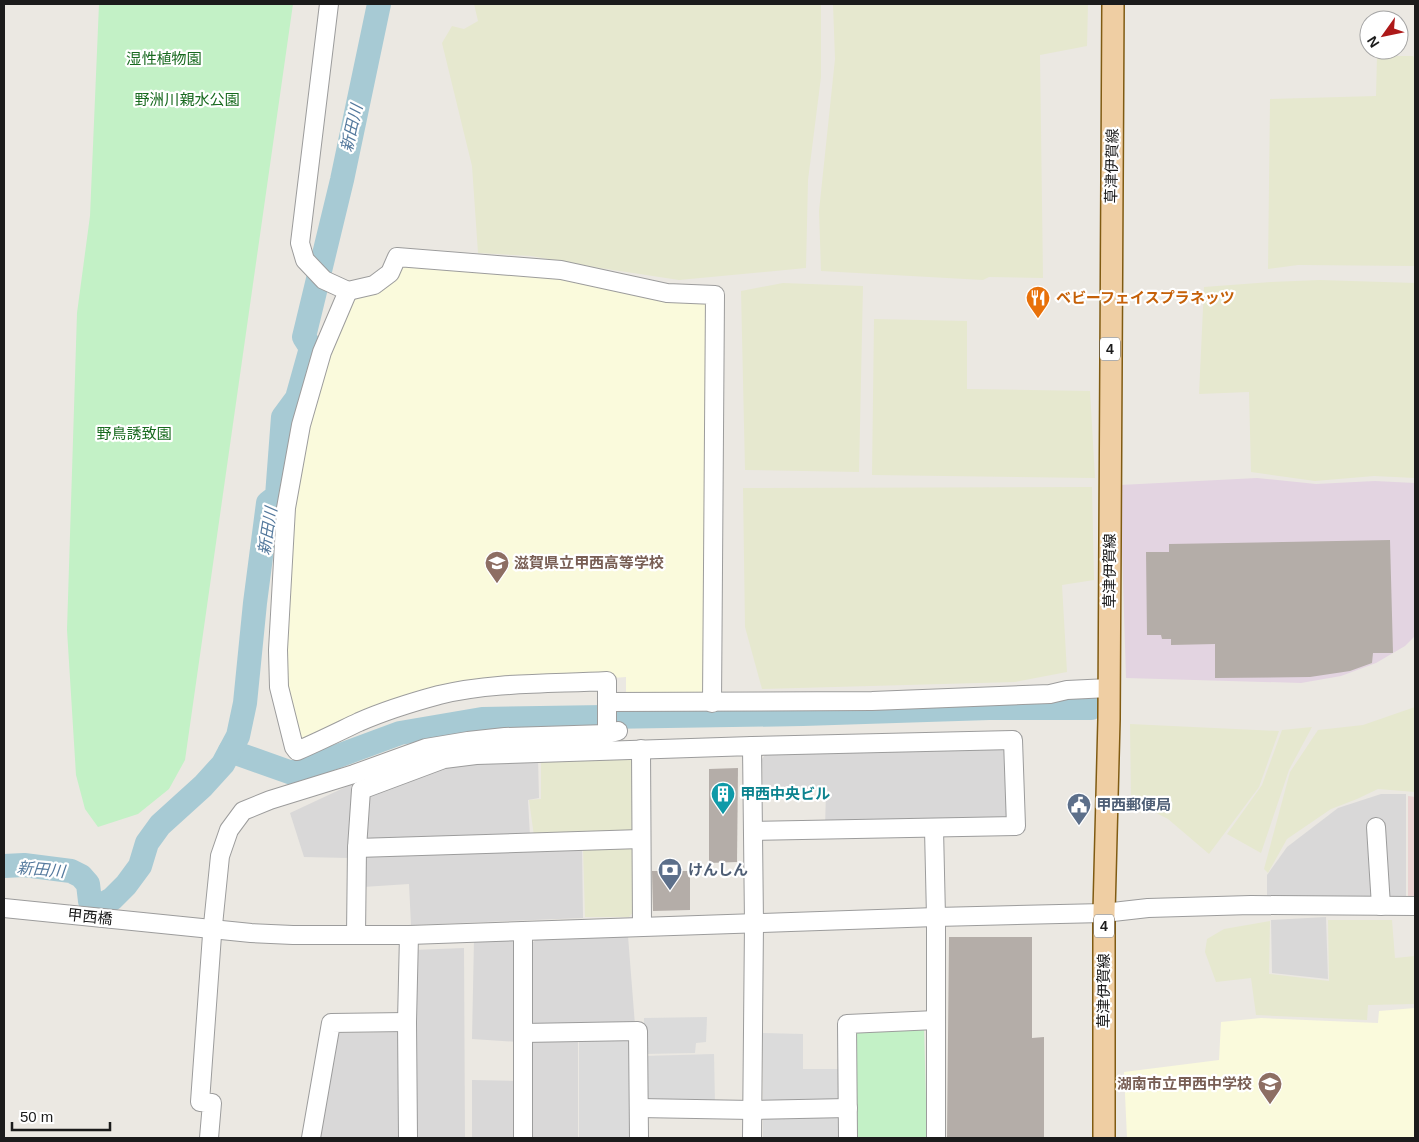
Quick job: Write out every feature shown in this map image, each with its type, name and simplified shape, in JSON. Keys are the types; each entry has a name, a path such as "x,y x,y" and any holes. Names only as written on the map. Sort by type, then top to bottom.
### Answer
{"main road":[{"name":"草津伊賀線","path":"1104,1138 1104,913 1109,715 1113,4"}],"street":[{"path":"329,4 300,243 306,260 324,280 348,291 374,285 390,273 398,257 561,270 667,293 715,295 712,703"},
{"path":"209,1138 212,1103 200,1102 220,856 229,830 243,811 270,800 354,774 426,748 505,737 611,731 607,705 607,681 496,686 440,695 361,722 324,740 297,750 294,747 279,687 278,650 286,508 301,425 319,362 348,291"},
{"path":"607,705 872,701 1020,696 1050,694 1067,690 1109,691"},
{"path":"356,935 361,790 444,759 476,755 641,748 1013,740 1016,826 753,831"},
{"path":"752,746 754,923 752,1138"},
{"path":"641,748 642,926"},
{"path":"1376,826 1381,906"},
{"path":"934,829 936,1138"},
{"path":"358,848 641,839"},
{"name":"甲西橋","path":"4,908 177,926 293,935 409,935 642,926 1104,913 1148,908 1251,905 1415,906"},
{"path":"523,1138 524,931"},
{"path":"408,1138 407,1022 409,935"},
{"path":"848,1138 847,1024 936,1020"},
{"path":"311,1138 331,1023 407,1022"},
{"path":"523,1033 638,1031 639,1138"},
{"path":"638,1108 752,1110 848,1108"}],"shaded area":[{"path":"474,4 821,4 821,77 808,180 806,268 679,280 531,256 478,253 472,166 442,43 452,26 464,29 478,21"},
{"path":"833,4 1088,4 1087,46 1040,55 1043,278 989,277 983,280 821,271 819,211 835,59"},
{"path":"1409,56 1413,56 1415,59 1415,266 1298,265 1268,269 1270,99 1376,96 1377,60 1409,60"},
{"name":"滋賀県立甲西高等学校","path":"403,260 560,276 709,297 705,689 699,698 626,698 626,677 466,690 296,750 280,684 296,491 310,414 325,366 353,298"},
{"path":"1320,280 1415,283 1415,478 1374,476 1315,481 1251,472 1249,392 1199,394 1204,287"},
{"path":"783,283 863,286 859,472 745,470 741,291"},
{"path":"874,319 967,321 967,389 1090,391 1095,478 872,475"},
{"path":"1257,478 1316,484 1375,481 1415,483 1415,636 1405,646 1376,663 1341,676 1301,683 1126,678 1120,485"},
{"path":"1092,487 1094,580 1062,585 1067,672 1015,682 762,689 745,627 743,488"},
{"path":"1415,707 1415,792 1378,789 1331,809 1287,839 1268,873 1264,869 1290,772 1318,730 1363,725"},
{"path":"1130,724 1279,731 1259,787 1209,854 1168,819 1131,800"},
{"path":"1312,727 1289,770 1261,853 1227,834 1262,785 1282,730"},
{"path":"1005,747 1011,820 825,828 826,791 763,790 762,759 767,752"},
{"path":"633,756 634,830 630,834 534,836 529,800 541,799 541,758"},
{"path":"487,758 538,758 539,798 528,800 530,836 364,841 367,794 422,771"},
{"path":"352,784 348,858 304,857 290,813"},
{"path":"1381,794 1406,794 1406,901 1267,899 1267,875 1287,847 1338,808"},
{"path":"1408,796 1415,797 1415,897 1408,897"},
{"path":"628,845 635,853 634,911 629,917 585,917 583,848"},
{"path":"582,847 583,918 411,925 409,884 363,887 363,853"},
{"path":"1326,917 1328,979 1272,973 1271,920"},
{"path":"1328,920 1392,920 1395,958 1415,956 1415,1004 1368,1005 1367,1020 1256,1015 1251,978 1216,982 1205,952 1207,939 1224,929 1270,921 1269,974 1329,981"},
{"path":"628,936 635,1025 534,1031 529,1024 530,945 538,938"},
{"path":"474,939 513,941 517,946 519,1042 472,1039"},
{"path":"464,948 465,1138 413,1138 413,950"},
{"name":"湖南市立甲西中学校","path":"1415,1008 1415,1138 1127,1138 1124,1072 1219,1060 1221,1022 1261,1018 1378,1023 1379,1011"},
{"path":"707,1017 706,1042 696,1043 695,1053 643,1054 644,1018"},
{"path":"401,1032 401,1138 314,1138 332,1033"},
{"path":"763,1033 803,1034 803,1069 841,1069 841,1097 837,1104 766,1103 763,1100"},
{"path":"578,1036 578,1138 528,1138 527,1043 535,1040"},
{"path":"628,1036 633,1042 632,1138 579,1138 579,1037"},
{"path":"714,1054 715,1104 643,1099 643,1056"},
{"path":"472,1080 519,1081 519,1138 472,1138"},
{"path":"770,1114 836,1114 841,1118 841,1138 763,1138 763,1120"}],"green space":[{"name":"野洲川親水公園","path":"99,4 293,4 185,760 169,789 138,814 98,827 85,809 76,775 67,630 77,313 90,216"},
{"path":"924,1027 927,1138 853,1138 851,1034 857,1028"}],"building":[{"path":"1390,540 1393,653 1373,653 1372,663 1350,671 1310,677 1215,678 1215,644 1171,645 1171,639 1162,639 1161,635 1147,635 1146,552 1169,552 1169,544"},
{"name":"甲西中央ビル","path":"738,768 737,862 709,863 709,769"},
{"name":"けんしん","path":"652,871 690,871 690,910 653,911"},
{"path":"949,937 1032,937 1032,1038 1044,1037 1044,1138 947,1138"}],"waterway":[{"name":"新田川","path":"4,866 24,865 71,871 81,876 88,884 90,901 96,904 103,904 112,899 126,885 140,866 147,843 160,825 203,786 223,764 238,736 245,703 268,503 277,496 283,417 297,398 311,348 304,337 342,180 379,4"},
{"path":"230,751 292,773 400,733 482,719 803,714 989,708 1091,708"}],"place":[{"name":"ベビーフェイスプラネッツ","path":"1038,319"},
{"name":"滋賀県立甲西高等学校","path":"497,584"},
{"name":"甲西中央ビル","path":"723,815"},
{"name":"甲西郵便局","path":"1079,826"},
{"name":"けんしん","path":"670,891"},
{"name":"湖南市立甲西中学校","path":"1270,1105"}],"park label":[{"name":"湿性植物園","path":"164,59"},
{"name":"野鳥誘致園","path":"134,434"}]}
